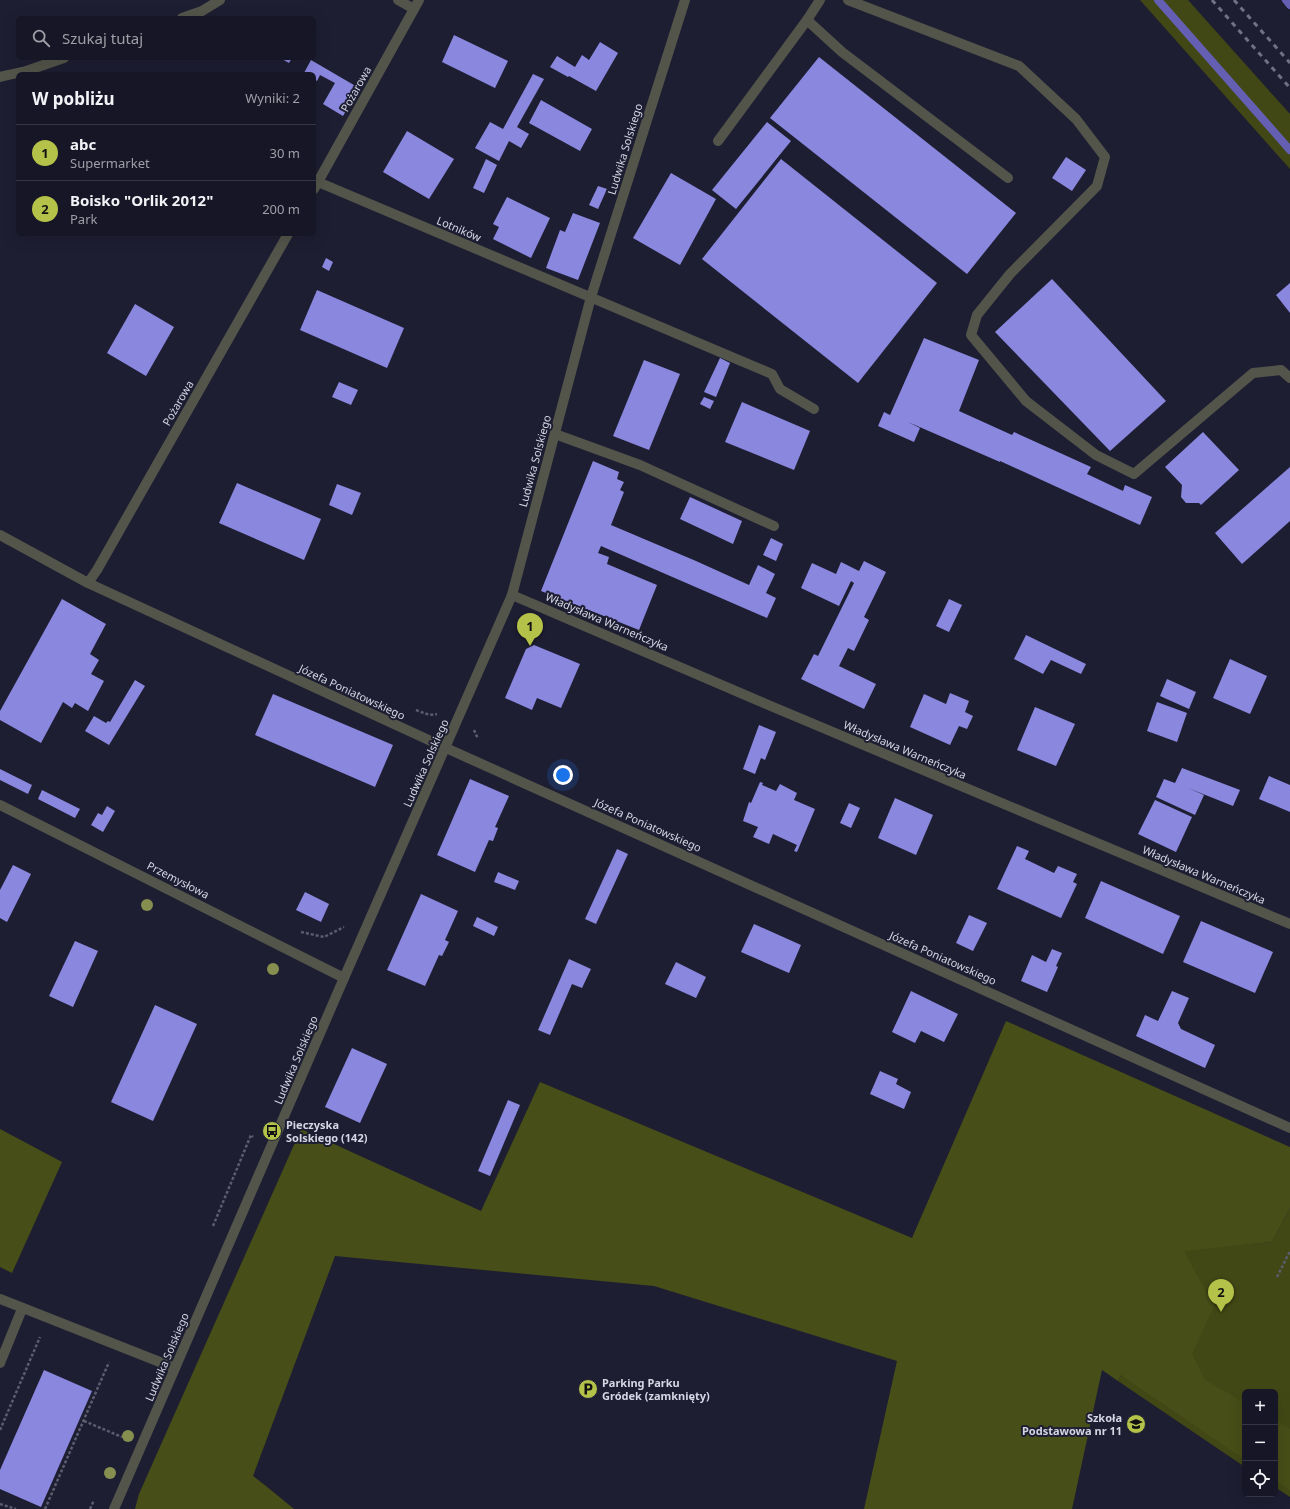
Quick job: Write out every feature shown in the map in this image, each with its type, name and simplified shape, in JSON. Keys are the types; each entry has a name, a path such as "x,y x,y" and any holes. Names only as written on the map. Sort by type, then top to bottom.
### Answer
{"street":[{"path":"188,16 202,11 220,0"},
{"path":"398,0 416,4"},
{"name":"Ludwika Solskiego","path":"114,1509 512,595 591,297 685,0"},
{"path":"718,141 820,0"},
{"path":"848,0 1019,66 1076,119 1105,157 1097,186 1010,274 977,315 971,335 1026,401 1096,455 1134,474 1253,373 1281,370 1290,378"},
{"name":"Pożarowa","path":"316,186 416,4"},
{"path":"807,20 842,52 1008,178"},
{"path":"22,72 58,60"},
{"path":"0,77 16,73"},
{"name":"Lotników","path":"316,186 591,297 772,374 780,389 814,408"},
{"name":"Pożarowa","path":"88,583 97,570 287,236"},
{"path":"555,434 640,465 774,526"},
{"name":"Józefa Poniatowskiego","path":"0,535 88,583 446,748 1290,1128"},
{"name":"Władysława Warneńczyka","path":"512,595 766,704 1290,924"},
{"name":"Przemysłowa","path":"0,805 344,978"},
{"path":"0,1299 22,1309 175,1368"},
{"path":"0,1363 22,1309"}],"path":[{"path":"410,708 425,714 433,715 440,713"},
{"path":"296,930 324,937 349,924 346,931"},
{"path":"211,1230 251,1136 254,1137"},
{"path":"1277,1277 1290,1251"},
{"path":"0,1430 40,1336"},
{"path":"45,1509 111,1356"},
{"path":"84,1421 122,1437"},
{"path":"119,1444 125,1430"},
{"path":"90,1509 97,1495"},
{"path":"0,1504 16,1509"}],"green space":[{"path":"1140,0 1188,0 1290,114 1290,169"},
{"path":"1006,1021 1290,1147 1290,1208 1272,1242 1184,1251 1214,1306 1192,1354 1205,1380 1242,1401 1242,1458 1121,1375 1118,1381 1102,1370 1072,1509 864,1509 897,1361 654,1286 335,1256 253,1476 294,1509 135,1509 139,1494 301,1129 481,1211 540,1082 912,1238"},
{"path":"0,1129 62,1162 12,1273 0,1267"},
{"path":"1290,1208 1290,1497 1278,1489 1278,1389 1242,1389 1242,1465 1118,1381 1184,1250 1272,1242"},
{"path":"1278,1422 1290,1429 1290,1490 1278,1482"}],"building":[{"path":"454,35 508,61 495,88 442,62"},
{"path":"600,42 618,53 596,91 550,67 557,56 575,67 582,55 589,60"},
{"path":"819,57 1016,213 967,274 770,118"},
{"path":"284,60 291,60 289,63"},
{"path":"311,60 359,88 343,116 323,104 335,83 320,75 317,81 316,72 305,72"},
{"path":"533,74 544,79 517,127 529,134 521,148 509,141 499,161 475,148 490,122 503,129"},
{"path":"541,100 592,129 580,151 529,123"},
{"path":"767,122 791,141 736,209 712,190"},
{"path":"407,131 454,159 429,199 383,172"},
{"path":"1066,157 1086,170 1072,191 1052,178"},
{"path":"486,159 497,165 484,193 473,188"},
{"path":"781,159 937,283 858,383 702,259"},
{"path":"671,173 716,199 680,265 633,238"},
{"path":"598,186 607,189 598,209 589,205"},
{"path":"507,197 550,218 531,258 493,239 499,227 493,224"},
{"path":"573,213 600,223 578,280 546,268 560,230 565,232"},
{"path":"326,258 333,262 329,271 322,267"},
{"path":"1052,279 1166,401 1110,451 995,332"},
{"path":"1290,283 1290,313 1276,295"},
{"path":"317,290 404,328 387,368 300,330"},
{"path":"135,304 174,327 146,376 107,353"},
{"path":"924,338 979,360 959,411 1012,435 1014,432 1091,467 1087,474 1123,491 1125,485 1152,497 1140,525 1000,461 908,422 920,428 914,442 878,426 884,412 890,415"},
{"path":"720,358 730,363 716,397 704,392"},
{"path":"644,360 680,374 649,450 613,436"},
{"path":"339,382 358,390 351,405 332,397"},
{"path":"704,397 714,401 710,409 700,404"},
{"path":"742,402 810,431 794,470 725,442"},
{"path":"1203,432 1239,470 1201,505 1199,503 1186,503 1181,497 1182,485 1165,467"},
{"path":"593,461 619,472 617,479 624,482 620,490 624,492 611,525 749,585 758,565 775,574 766,593 776,598 767,618 601,546 598,553 609,557 607,564 657,585 639,630 541,591"},
{"path":"1290,467 1290,521 1242,564 1215,533"},
{"path":"237,483 321,519 304,560 219,523"},
{"path":"337,484 361,493 352,515 329,505"},
{"path":"690,497 742,521 733,544 680,519"},
{"path":"771,538 783,544 776,561 763,555"},
{"path":"864,561 886,572 864,617 869,620 854,651 848,648 839,666 876,684 864,709 801,679 814,654 818,656 854,583 851,581 839,606 801,588 812,563 836,574 841,562 859,571"},
{"path":"62,599 106,624 90,654 99,660 91,674 104,681 88,711 75,703 72,708 63,702 41,743 0,720 0,711"},
{"path":"949,599 962,605 949,632 936,626"},
{"path":"1026,635 1086,664 1081,674 1051,660 1043,674 1014,659"},
{"path":"534,645 580,664 561,708 537,698 532,710 505,698 526,649"},
{"path":"1230,659 1267,676 1250,714 1213,698"},
{"path":"1167,679 1196,692 1189,709 1160,696"},
{"path":"135,680 145,686 109,745 85,731 94,716 106,723 108,721 110,722"},
{"path":"950,693 969,701 965,712 973,716 967,729 959,726 950,745 910,727 924,694 946,704"},
{"path":"273,694 393,745 375,787 255,735"},
{"path":"1157,702 1187,713 1177,742 1147,731"},
{"path":"1035,707 1075,724 1056,766 1017,750"},
{"path":"759,725 776,732 765,760 761,758 755,774 743,769"},
{"path":"1182,768 1240,790 1233,806 1188,788 1204,795 1195,815 1156,797 1164,779 1175,783"},
{"path":"0,769 32,785 28,794 0,780"},
{"path":"1269,776 1290,785 1290,812 1259,799"},
{"path":"470,779 509,796 495,827 498,828 493,841 489,840 475,872 437,855"},
{"path":"760,782 763,783 762,785 776,791 780,784 797,793 794,800 815,809 797,852 794,851 797,845 773,834 769,844 753,837 758,827 743,821 749,802 751,803"},
{"path":"42,790 80,809 75,818 38,799"},
{"path":"895,798 933,815 916,855 878,838"},
{"path":"1155,800 1192,817 1176,852 1138,834"},
{"path":"849,803 860,808 851,828 840,823"},
{"path":"107,806 115,811 103,832 91,825 98,813 102,815"},
{"path":"1017,846 1029,851 1025,859 1054,873 1058,866 1077,874 1073,882 1077,884 1061,918 997,889"},
{"path":"617,849 628,854 596,924 585,919"},
{"path":"13,865 31,874 7,922 0,918 0,890"},
{"path":"498,872 519,881 515,890 494,882"},
{"path":"1101,881 1180,916 1163,954 1085,918"},
{"path":"305,892 329,904 321,922 296,910"},
{"path":"421,894 458,911 445,940 449,942 442,956 439,955 425,986 387,970"},
{"path":"969,915 987,923 973,951 956,943"},
{"path":"477,917 498,927 494,936 473,926"},
{"path":"1201,921 1273,952 1255,993 1183,962"},
{"path":"754,924 801,945 789,973 741,952"},
{"path":"75,941 98,951 73,1007 49,996"},
{"path":"1052,949 1062,953 1056,966 1058,967 1047,992 1021,981 1032,955 1046,962"},
{"path":"569,959 591,969 582,988 572,984 550,1035 538,1030"},
{"path":"676,962 706,977 696,998 665,984"},
{"path":"911,991 958,1014 944,1042 921,1031 915,1043 892,1032"},
{"path":"1172,991 1189,998 1178,1023 1181,1029 1215,1045 1205,1068 1136,1036 1145,1015 1158,1021"},
{"path":"155,1005 197,1024 153,1121 111,1102"},
{"path":"352,1048 387,1064 360,1123 325,1107"},
{"path":"880,1071 898,1079 896,1084 911,1092 904,1109 870,1094"},
{"path":"508,1100 520,1105 490,1176 478,1171"},
{"path":"44,1370 92,1391 41,1507 0,1489 0,1470"}],"waterway":[{"path":"1158,0 1290,150"},
{"path":"1286,0 1290,5"}],"railway":[{"path":"1212,0 1290,88"},
{"path":"1234,0 1290,63"}],"place":[{"name":"abc","path":"530,646"},
{"name":"Pieczyska Solskiego (142)","path":"272,1131"},
{"name":"Boisko \"Orlik 2012\"","path":"1221,1312"},
{"name":"Parking Parku Gródek (zamknięty)","path":"588,1389"},
{"name":"Szkoła Podstawowa nr 11","path":"1136,1424"}]}
